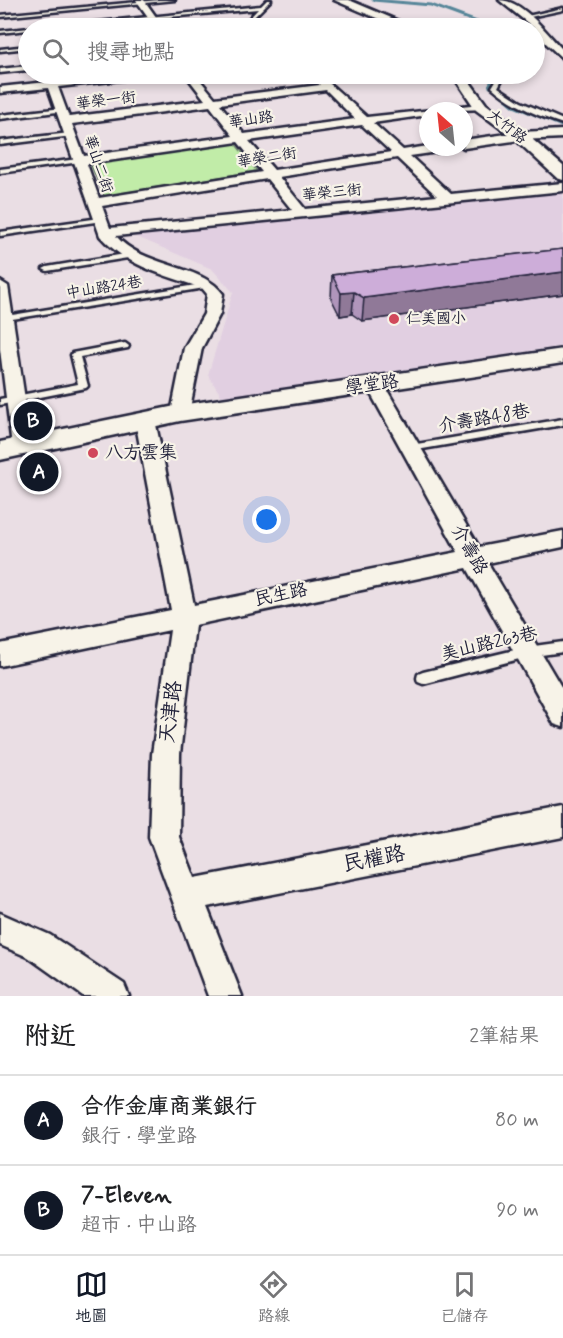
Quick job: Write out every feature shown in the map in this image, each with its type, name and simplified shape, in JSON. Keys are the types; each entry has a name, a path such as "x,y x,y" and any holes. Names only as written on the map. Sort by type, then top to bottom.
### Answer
{"street":[{"path":"503,0 525,17"},
{"path":"346,1 386,18"},
{"path":"141,2 152,18"},
{"path":"545,38 563,56"},
{"path":"0,90 52,84"},
{"name":"華山二街","path":"52,84 102,227"},
{"path":"198,84 301,213"},
{"path":"325,84 447,198"},
{"name":"大竹路","path":"465,84 481,107 520,136 563,175"},
{"name":"華榮一街","path":"65,116 213,102 328,87"},
{"path":"473,108 481,107"},
{"name":"華山路","path":"78,161 363,119 419,113"},
{"path":"473,143 520,136 563,134"},
{"name":"華榮二街","path":"94,203 419,151"},
{"name":"華榮三街","path":"102,227 301,213 563,187"},
{"path":"102,227 111,243 131,255 208,285 215,294 212,314 193,348 180,413"},
{"path":"0,286 11,448"},
{"name":"學堂路","path":"11,448 180,413 563,356"},
{"name":"介壽路","path":"375,385 563,715"},
{"name":"天津路","path":"145,420 184,615 166,754 164,837 185,897 225,996"},
{"name":"民生路","path":"0,655 184,615 563,539"},
{"name":"民權路","path":"185,897 563,822"},
{"path":"0,929 39,946 112,996"}],"lane":[{"path":"0,15 173,0"},
{"path":"252,18 269,0"},
{"path":"152,18 263,8"},
{"path":"525,17 563,9"},
{"path":"0,32 18,30"},
{"path":"0,50 18,48"},
{"path":"0,71 18,69"},
{"path":"497,84 495,87 504,95 524,108 563,122"},
{"path":"0,117 65,116"},
{"path":"0,143 70,135"},
{"path":"0,171 78,161"},
{"path":"0,234 102,227"},
{"path":"47,269 131,255"},
{"name":"中山路24巷","path":"2,318 208,285"},
{"path":"8,400 83,386 75,355 125,346"},
{"name":"介壽路48巷","path":"411,448 563,422"},
{"name":"美山路263巷","path":"423,678 527,652 563,646"}],"shaded area":[{"name":"仁美國小","path":"563,191 563,346 222,397 208,375 233,292 212,269 130,234"}],"green space":[{"path":"234,142 257,171 104,196 90,163"}],"building":[{"path":"563,249 563,272 364,298 354,292 341,293 332,275"}],"waterway":[{"path":"373,0 431,5 466,18"},
{"path":"490,85 515,106 563,126"}],"place":[{"name":"仁美國小","path":"394,319"},
{"name":"7-Eleven","path":"33,421"},
{"name":"八方雲集","path":"93,453"},
{"name":"合作金庫商業銀行","path":"39,472"}]}
